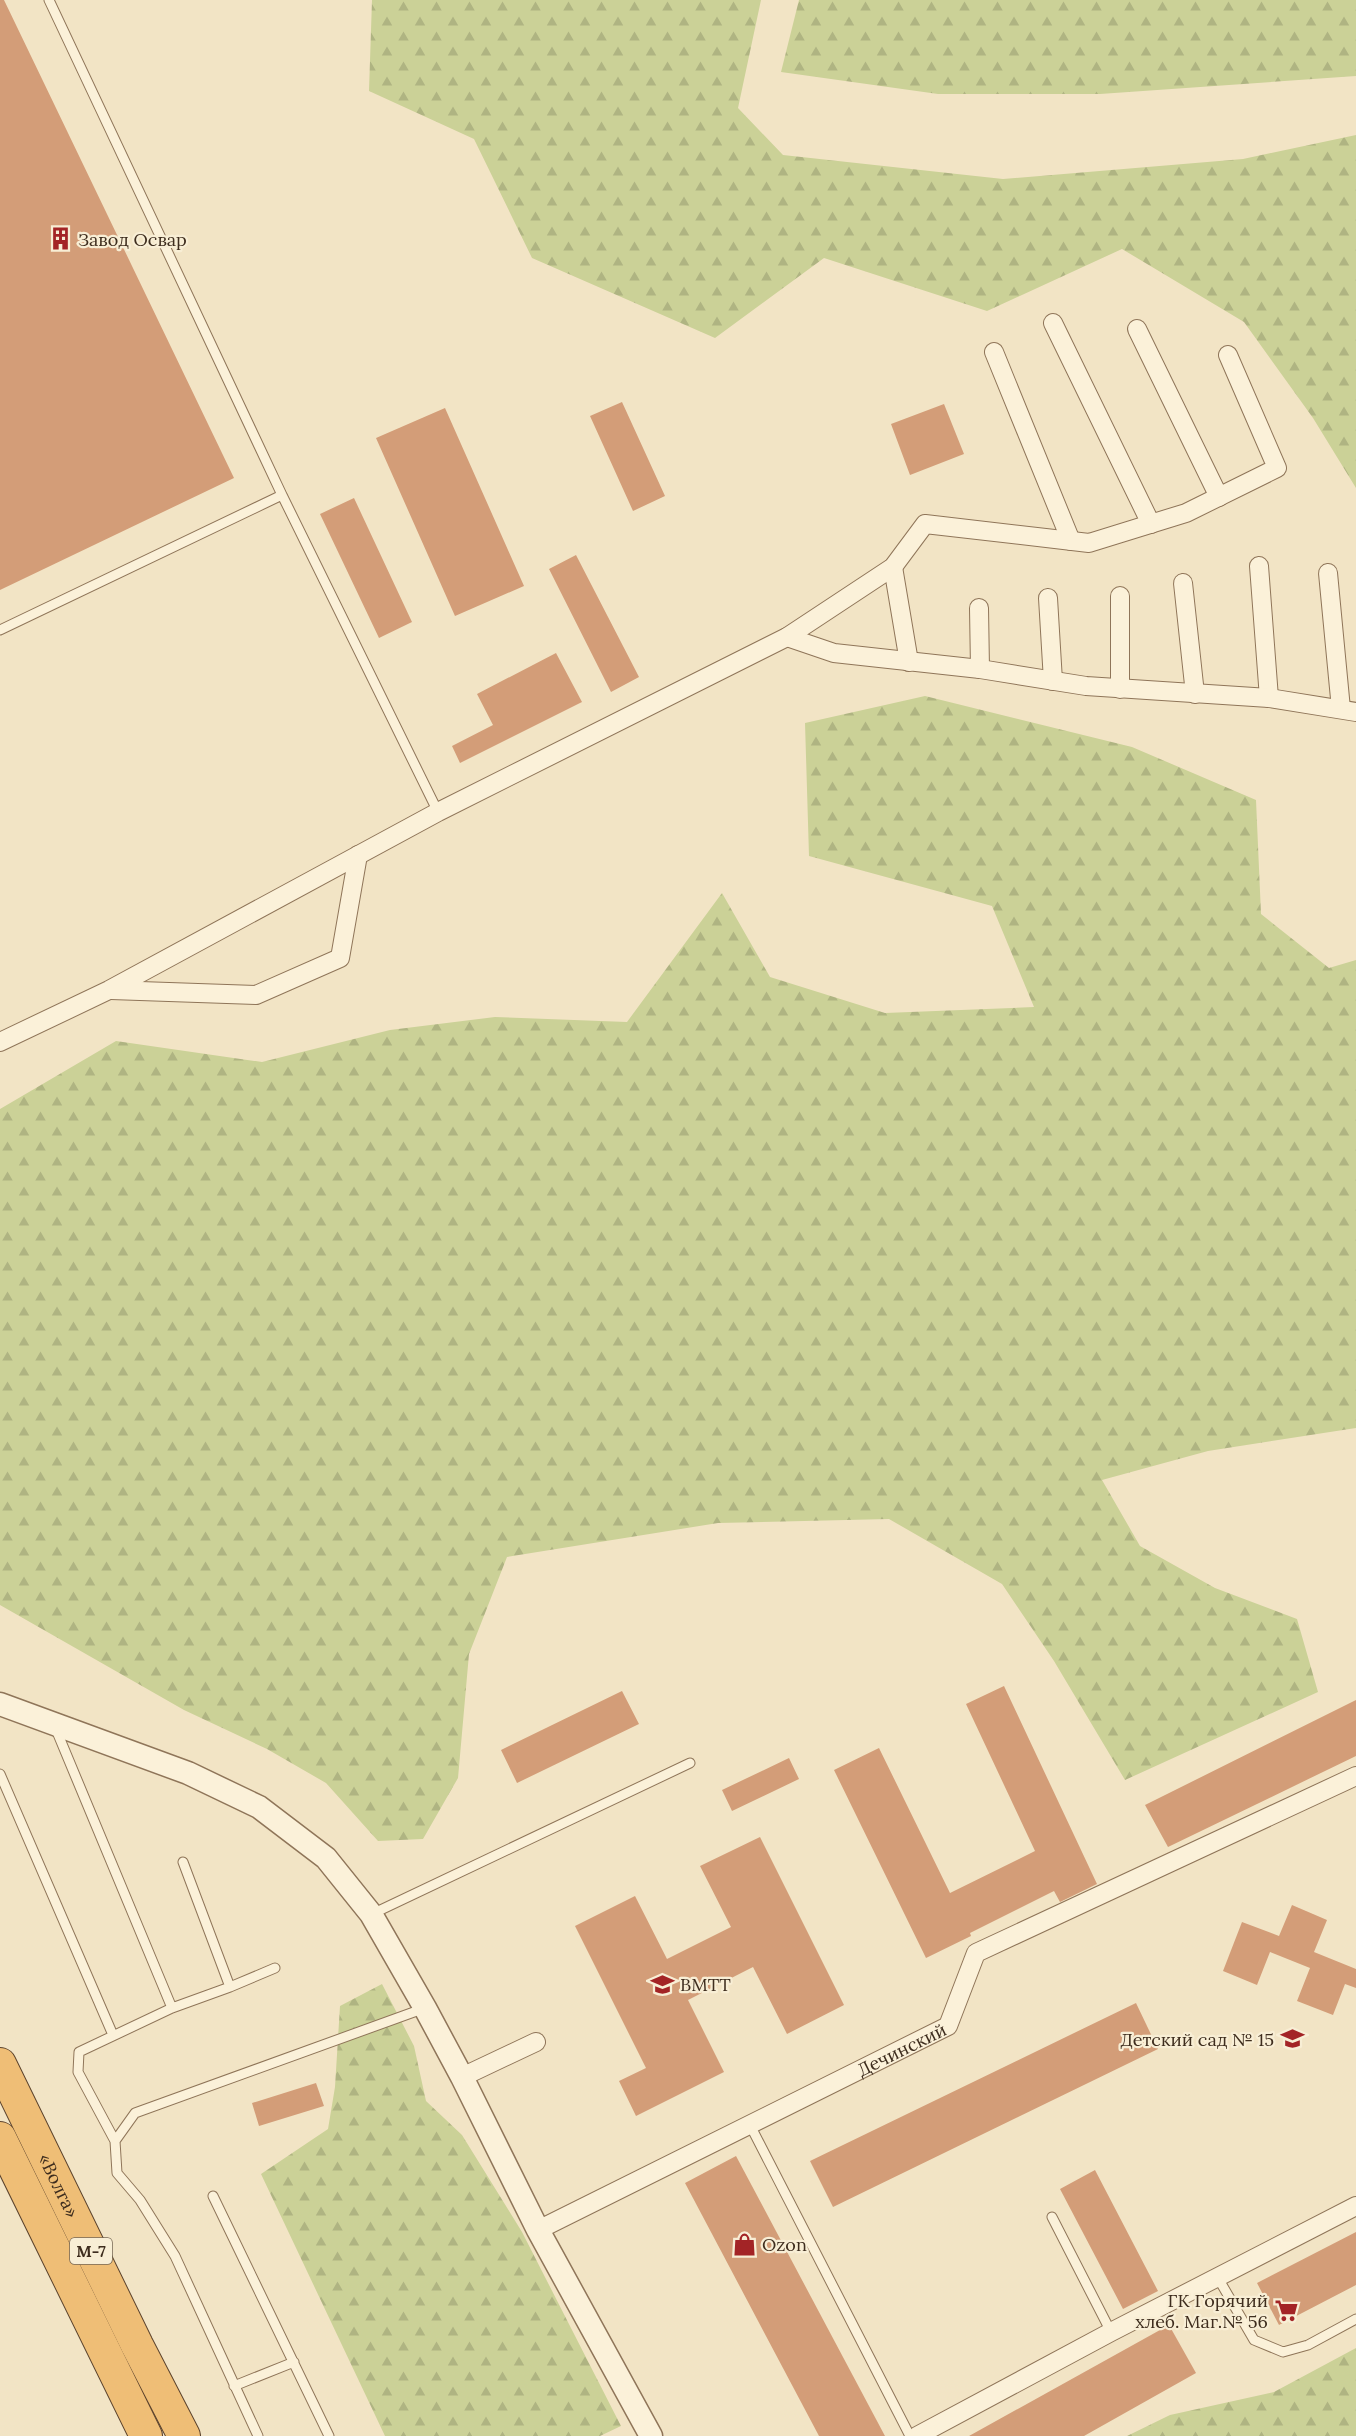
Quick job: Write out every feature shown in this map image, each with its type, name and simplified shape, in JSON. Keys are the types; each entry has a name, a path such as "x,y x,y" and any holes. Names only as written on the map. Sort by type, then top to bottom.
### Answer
{"highway":[{"name":"«Волга»","path":"0,2064 184,2436"},
{"name":"«Волга»","path":"0,2138 146,2436"}],"street":[{"path":"1053,323 1151,524"},
{"path":"1137,329 1219,497"},
{"path":"994,352 1071,541"},
{"path":"0,1042 109,990 438,812 787,637 892,567 925,524 1089,543 1186,513 1277,468 1228,355"},
{"path":"1258,566 1269,698"},
{"path":"892,567 909,662"},
{"path":"787,637 834,653 980,669 1120,689 1269,698 1348,710 1328,573"},
{"path":"1183,583 1195,694"},
{"path":"1120,596 1120,689"},
{"path":"1048,598 1053,681"},
{"path":"979,608 980,669"},
{"path":"109,990 256,995 340,958 358,855"},
{"path":"0,1704 188,1773 259,1807 326,1858 371,1914 425,2008 538,2230 651,2436"},
{"name":"Дечинский","path":"538,2230 948,2026 976,1953 1356,1776"},
{"path":"462,2077 536,2042"},
{"path":"917,2436 1111,2332 1356,2206"}],"lane":[{"path":"49,0 282,495 438,812"},
{"path":"0,630 282,495"},
{"path":"54,1725 172,2008"},
{"path":"371,1914 690,1763"},
{"path":"0,1774 113,2035"},
{"path":"183,1862 230,1987"},
{"path":"258,2436 175,2256 140,2200 117,2173 115,2141 78,2072 79,2052 172,2008 275,1968"},
{"path":"115,2141 135,2113 425,2008"},
{"path":"750,2125 910,2436"},
{"path":"213,2196 329,2436"},
{"path":"1052,2217 1111,2332"},
{"path":"1218,2278 1254,2340 1282,2352 1308,2345 1356,2319"},
{"path":"234,2386 294,2362"}],"green space":[{"path":"372,0 761,0 738,108 783,155 1003,179 1243,159 1356,135 1356,488 1313,418 1244,322 1122,249 987,311 824,258 715,338 532,258 474,139 369,91"},
{"path":"799,0 1356,0 1356,76 1100,94 938,94 781,72"},
{"path":"925,696 1132,747 1256,800 1261,914 1329,968 1356,960 1356,1428 1208,1451 1102,1480 1140,1546 1215,1588 1297,1619 1318,1692 1125,1780 1054,1661 1002,1584 889,1519 718,1523 507,1557 469,1654 458,1778 423,1839 378,1841 326,1783 267,1749 184,1710 0,1605 0,1109 116,1041 262,1062 390,1030 495,1017 627,1022 722,893 770,977 885,1013 1034,1007 992,906 809,856 805,723"},
{"path":"382,1984 414,2046 426,2101 462,2135 522,2232 621,2426 600,2436 385,2436 261,2174 328,2129 335,2087 340,2006"},
{"path":"1356,2348 1356,2436 1127,2436 1170,2415 1274,2392"}],"building":[{"name":"Завод Освар","path":"0,0 4,0 234,478 0,590"},
{"path":"622,402 665,496 633,511 590,416"},
{"path":"944,404 964,454 910,475 891,424"},
{"path":"445,408 524,586 455,616 376,438"},
{"path":"354,498 412,622 379,638 320,514"},
{"path":"576,555 639,677 611,692 549,569"},
{"path":"556,653 582,702 460,763 452,746 493,725 477,694"},
{"path":"1004,1686 1097,1884 1060,1902 1054,1891 926,1958 834,1770 879,1748 950,1893 1035,1851 966,1704"},
{"path":"622,1691 639,1724 517,1783 501,1750"},
{"path":"1356,1700 1356,1756 1168,1847 1145,1805"},
{"path":"789,1758 799,1779 732,1811 722,1790"},
{"name":"ВМТТ","path":"760,1837 844,2005 787,2034 753,1967 688,2000 724,2072 636,2116 619,2081 646,2068 575,1926 635,1896 667,1959 731,1927 700,1866"},
{"path":"1292,1905 1327,1920 1314,1952 1356,1969 1356,1988 1345,1984 1333,2015 1297,2001 1310,1968 1270,1952 1257,1985 1223,1971 1242,1922 1279,1936"},
{"path":"1136,2003 1158,2049 833,2207 810,2161"},
{"path":"316,2083 324,2106 259,2126 252,2103"},
{"path":"736,2156 885,2436 819,2436 685,2183"},
{"path":"1095,2170 1158,2291 1123,2309 1060,2189"},
{"path":"1356,2232 1356,2285 1279,2325 1257,2283"},
{"path":"1169,2325 1196,2373 1084,2436 969,2436"}],"place":[{"name":"Завод Освар","path":"60,239"},
{"name":"ВМТТ","path":"662,1984"},
{"name":"Детский сад № 15","path":"1292,2039"},
{"name":"Ozon","path":"744,2244"},
{"name":"ГК Горячий хлеб. Маг.№ 56","path":"1286,2310"}]}
